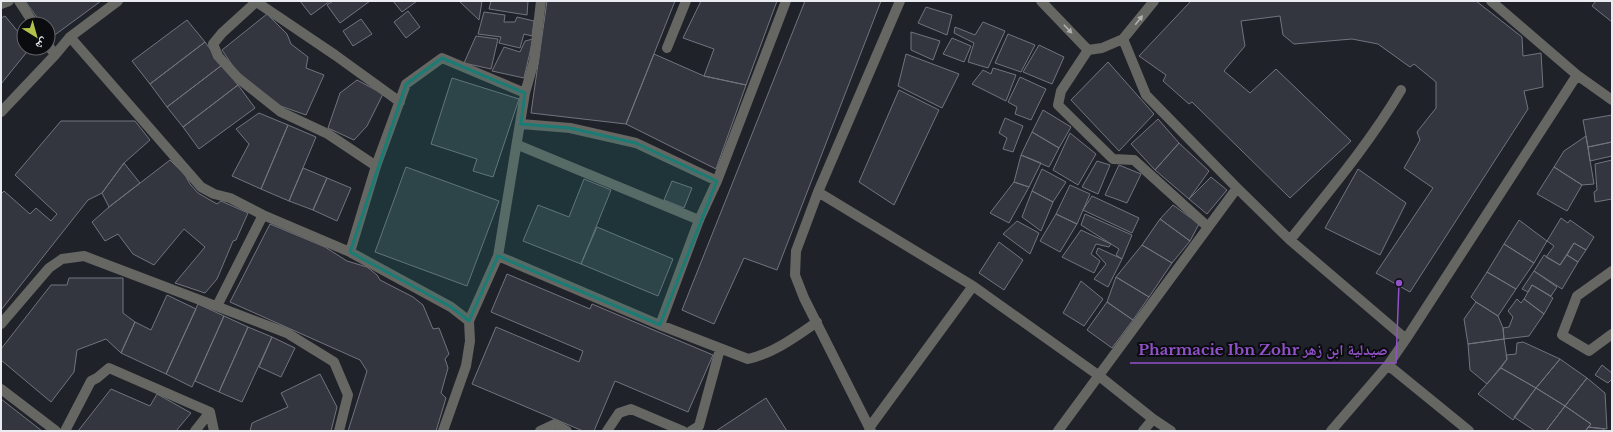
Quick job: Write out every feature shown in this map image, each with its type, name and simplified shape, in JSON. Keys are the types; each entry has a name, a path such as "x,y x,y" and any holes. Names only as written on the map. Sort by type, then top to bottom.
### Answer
{"street":[{"path":"1,4 9,1"},
{"path":"19,1 29,16"},
{"path":"56,54 70,37 118,1"},
{"path":"444,431 466,366 470,341 469,321 498,256 518,145 525,93 534,62 541,1"},
{"path":"666,48 686,1"},
{"path":"660,325 700,220 718,181 786,1"},
{"path":"900,1 818,192 796,251 795,275 816,322 870,430 973,286"},
{"path":"1041,1 1088,50"},
{"path":"1154,1 1123,40 1102,48 1088,50 1062,91 1058,106 1113,159 1134,160 1208,227"},
{"path":"1491,1 1577,75 1612,100"},
{"path":"376,166 328,134 281,112 238,78 218,56 213,44 222,33 256,2 335,55 400,102"},
{"path":"70,37 201,187 214,194 230,198 263,215 350,252 441,303 451,307 469,321"},
{"path":"1123,40 1146,95 1290,240 1406,339"},
{"path":"1,112 54,56"},
{"path":"350,252 376,166 406,84 442,58 525,93"},
{"path":"1331,431 1388,365 1406,339 1577,75"},
{"path":"1290,240 1363,148 1401,90"},
{"path":"521,124 570,128 636,143 718,181"},
{"path":"518,145 700,220"},
{"path":"1058,431 1237,188"},
{"path":"818,192 973,286 1098,375 1171,431"},
{"path":"217,306 263,215"},
{"path":"1,324 49,268 62,260 84,256 287,333 334,362 348,395 338,431"},
{"path":"498,256 660,325 748,359 761,356 773,350 816,322"},
{"path":"1612,271 1577,296 1562,335 1589,351 1612,334"},
{"path":"691,431 699,426 720,349"},
{"path":"1388,365 1469,431"},
{"path":"65,431 91,381 109,368 210,412"},
{"path":"1,389 56,431"},
{"path":"607,431 618,413 631,409 683,431"},
{"path":"195,431 210,412"},
{"path":"210,412 214,431"},
{"path":"1144,431 1153,418"},
{"path":"540,431 555,424 566,431"}],"highlighted area":[{"path":"442,58 525,93 521,124 570,128 636,143 717,181 660,325 498,256 469,321 451,307 350,252 406,84"}],"building":[{"path":"25,1 101,1 56,34 56,16 36,16"},
{"path":"300,1 330,1 311,15"},
{"path":"333,1 370,1 340,23 327,5"},
{"path":"393,1 417,1 402,12"},
{"path":"459,1 482,1 479,20"},
{"path":"491,1 528,1 527,15 489,9"},
{"path":"547,1 675,1 626,124 531,113"},
{"path":"701,1 777,1 746,85 704,76 714,49 683,38"},
{"path":"805,1 881,1 777,270 744,258 714,324 682,310"},
{"path":"1191,1 1476,1 1522,37 1523,56 1541,53 1543,87 1524,91 1528,109 1410,292 1376,273 1433,188 1404,168 1420,140 1417,132 1436,108 1436,82 1414,64 1410,67 1378,44 1352,39 1294,44 1283,35 1280,16 1241,21 1245,46 1224,71 1250,93 1276,69 1351,141 1290,198 1192,102 1189,104 1163,81 1166,75 1139,56"},
{"path":"1596,1 1612,1 1612,22 1592,6"},
{"path":"926,7 952,15 947,35 918,23"},
{"path":"408,11 420,27 406,38 394,22"},
{"path":"484,12 505,15 504,22 515,22 517,17 534,21 532,36 524,34 520,48 499,43 501,37 478,34"},
{"path":"267,14 287,34 291,44 308,57 306,68 324,75 306,115 272,103 239,75 222,50"},
{"path":"5,16 16,29 16,56 24,56 1,84 1,18"},
{"path":"361,19 372,34 353,46 343,31"},
{"path":"187,20 205,42 150,84 132,61"},
{"path":"983,22 1005,31 988,68 968,62 974,43 954,33 955,27 975,35"},
{"path":"911,32 940,41 933,60 911,50"},
{"path":"1008,34 1035,45 1021,72 995,63"},
{"path":"476,36 498,39 491,69 464,63"},
{"path":"952,38 971,46 964,62 943,54"},
{"path":"533,39 524,78 492,71 504,47 520,52 525,41"},
{"path":"205,42 222,65 167,107 150,84"},
{"path":"1039,45 1064,57 1052,84 1023,72"},
{"path":"654,54 704,76 746,85 716,169 626,124"},
{"path":"906,54 959,74 942,108 898,86"},
{"path":"1108,62 1154,114 1119,151 1071,100"},
{"path":"222,65 238,85 183,127 167,107"},
{"path":"993,68 1016,75 1006,101 972,84 983,70 991,74"},
{"path":"1020,77 1046,89 1031,120 1015,114 1017,107 1008,102"},
{"path":"452,78 519,99 493,177 473,171 477,159 431,144"},
{"path":"357,80 383,94 367,126 354,140 328,128 340,93"},
{"path":"238,85 255,108 199,149 183,127"},
{"path":"899,90 939,110 894,205 859,182"},
{"path":"1043,110 1071,127 1059,148 1032,132"},
{"path":"259,113 288,125 261,189 232,176 249,144 236,129"},
{"path":"1612,115 1612,142 1588,147 1583,120"},
{"path":"1005,118 1023,126 1013,152 1003,149 1007,138 999,133"},
{"path":"1158,119 1179,143 1155,170 1131,144"},
{"path":"61,121 135,121 150,140 124,163 102,193 88,200 1,310 1,194 4,191 30,214 36,208 51,221 57,214 15,175"},
{"path":"288,125 316,137 289,201 261,189"},
{"path":"1032,132 1059,148 1049,167 1021,155"},
{"path":"1070,133 1096,154 1078,185 1053,170"},
{"path":"1586,136 1594,184 1582,185 1554,167 1564,151"},
{"path":"1612,142 1612,156 1590,161 1588,147"},
{"path":"1179,143 1209,171 1189,199 1155,170"},
{"path":"1021,155 1041,163 1029,187 1014,182"},
{"path":"170,160 185,175 190,184 198,193 217,204 221,201 248,213 236,240 233,241 217,279 205,293 175,283 205,247 184,229 154,265 133,254 118,234 105,241 92,222"},
{"path":"1612,160 1612,199 1595,202 1594,192 1597,190 1595,164"},
{"path":"1097,161 1110,165 1098,194 1082,187"},
{"path":"124,163 140,183 109,207 102,193"},
{"path":"1119,165 1141,174 1127,203 1105,195"},
{"path":"406,167 499,201 467,286 375,252"},
{"path":"1554,167 1582,185 1567,211 1537,194"},
{"path":"303,168 327,178 313,210 289,201"},
{"path":"1042,169 1066,182 1053,202 1032,191"},
{"path":"1358,169 1406,203 1380,255 1325,228"},
{"path":"1211,177 1227,190 1207,214 1189,199"},
{"path":"327,178 351,188 337,221 313,210"},
{"path":"584,179 611,190 581,264 523,241 538,205 569,217"},
{"path":"672,181 692,188 684,208 664,200"},
{"path":"1014,182 1029,187 1009,223 990,213"},
{"path":"1070,185 1090,194 1077,224 1056,214"},
{"path":"1032,191 1053,202 1041,231 1022,217"},
{"path":"1092,196 1139,218 1132,233 1083,210"},
{"path":"1173,205 1199,224 1190,241 1160,219"},
{"path":"1056,214 1077,224 1060,252 1040,241"},
{"path":"1085,214 1132,235 1122,259 1116,255 1119,249 1081,225"},
{"path":"1561,218 1568,223 1570,220 1594,237 1586,250 1574,243 1560,265 1546,257 1554,246 1547,241"},
{"path":"1160,219 1190,241 1172,263 1142,245"},
{"path":"1519,220 1547,241 1534,263 1504,244"},
{"path":"1017,221 1039,233 1030,254 1003,234"},
{"path":"270,224 325,247 347,261 367,267 377,275 380,280 413,297 423,305 433,329 439,328 449,354 445,359 448,368 441,393 446,398 436,431 348,431 367,371 360,360 230,302"},
{"path":"597,227 673,259 658,296 581,264"},
{"path":"1081,230 1111,244 1109,247 1096,244 1091,254 1100,261 1094,273 1062,257"},
{"path":"999,242 1023,260 1004,290 979,273"},
{"path":"1574,243 1586,250 1578,262 1567,255"},
{"path":"1504,244 1534,263 1516,289 1487,272"},
{"path":"1142,245 1172,263 1149,297 1116,277"},
{"path":"1098,248 1122,259 1108,287 1094,279 1106,264 1096,253"},
{"path":"1544,255 1560,265 1567,255 1578,262 1562,289 1534,271"},
{"path":"1534,271 1557,287 1551,296 1532,285 1528,292 1522,289"},
{"path":"1487,272 1516,289 1498,316 1476,302 1471,297"},
{"path":"507,274 590,309 592,304 713,355 688,412 615,381 594,431 583,431 472,384 496,327 579,362 583,351 491,312"},
{"path":"1116,277 1149,297 1133,320 1107,302"},
{"path":"69,278 123,278 123,313 135,322 121,353 106,339 77,350 74,372 51,402 1,360 1,349 51,285 67,285"},
{"path":"1081,281 1103,299 1084,326 1063,313"},
{"path":"1532,285 1553,298 1544,314 1524,299"},
{"path":"167,295 196,309 166,374 121,353 135,322 151,330"},
{"path":"1517,299 1521,303 1524,299 1544,314 1529,336 1504,339 1503,328 1509,327 1513,317 1508,311"},
{"path":"1107,302 1133,320 1112,348 1087,330"},
{"path":"1476,302 1498,316 1503,328 1504,339 1468,344 1464,319"},
{"path":"198,304 224,316 192,387 166,374"},
{"path":"224,316 248,327 219,392 195,381"},
{"path":"248,327 272,337 242,402 219,392"},
{"path":"272,337 295,348 281,377 259,367"},
{"path":"1504,339 1507,359 1487,384 1470,370 1468,344"},
{"path":"1523,342 1560,359 1536,388 1501,368 1507,359 1506,355 1516,354 1517,343"},
{"path":"1560,359 1587,378 1565,406 1536,388"},
{"path":"1602,365 1612,373 1612,379 1608,383 1595,375"},
{"path":"1501,368 1536,388 1513,420 1478,394"},
{"path":"320,374 337,407 331,431 250,431 252,423 288,407 281,393"},
{"path":"1587,378 1605,393 1607,429 1588,427 1591,424 1565,406"},
{"path":"1536,388 1565,406 1546,431 1535,431 1514,417"},
{"path":"111,389 150,406 157,394 191,413 176,431 78,431"},
{"path":"766,398 787,431 716,431"},
{"path":"1,399 42,431 1,431"},
{"path":"1565,406 1591,424 1585,431 1546,431"},
{"path":"1588,427 1604,429 1604,431 1586,431"}],"place":[{"name":"Pharmacie Ibn Zohr صيدلية ابن زهر","path":"1399,283"}]}
